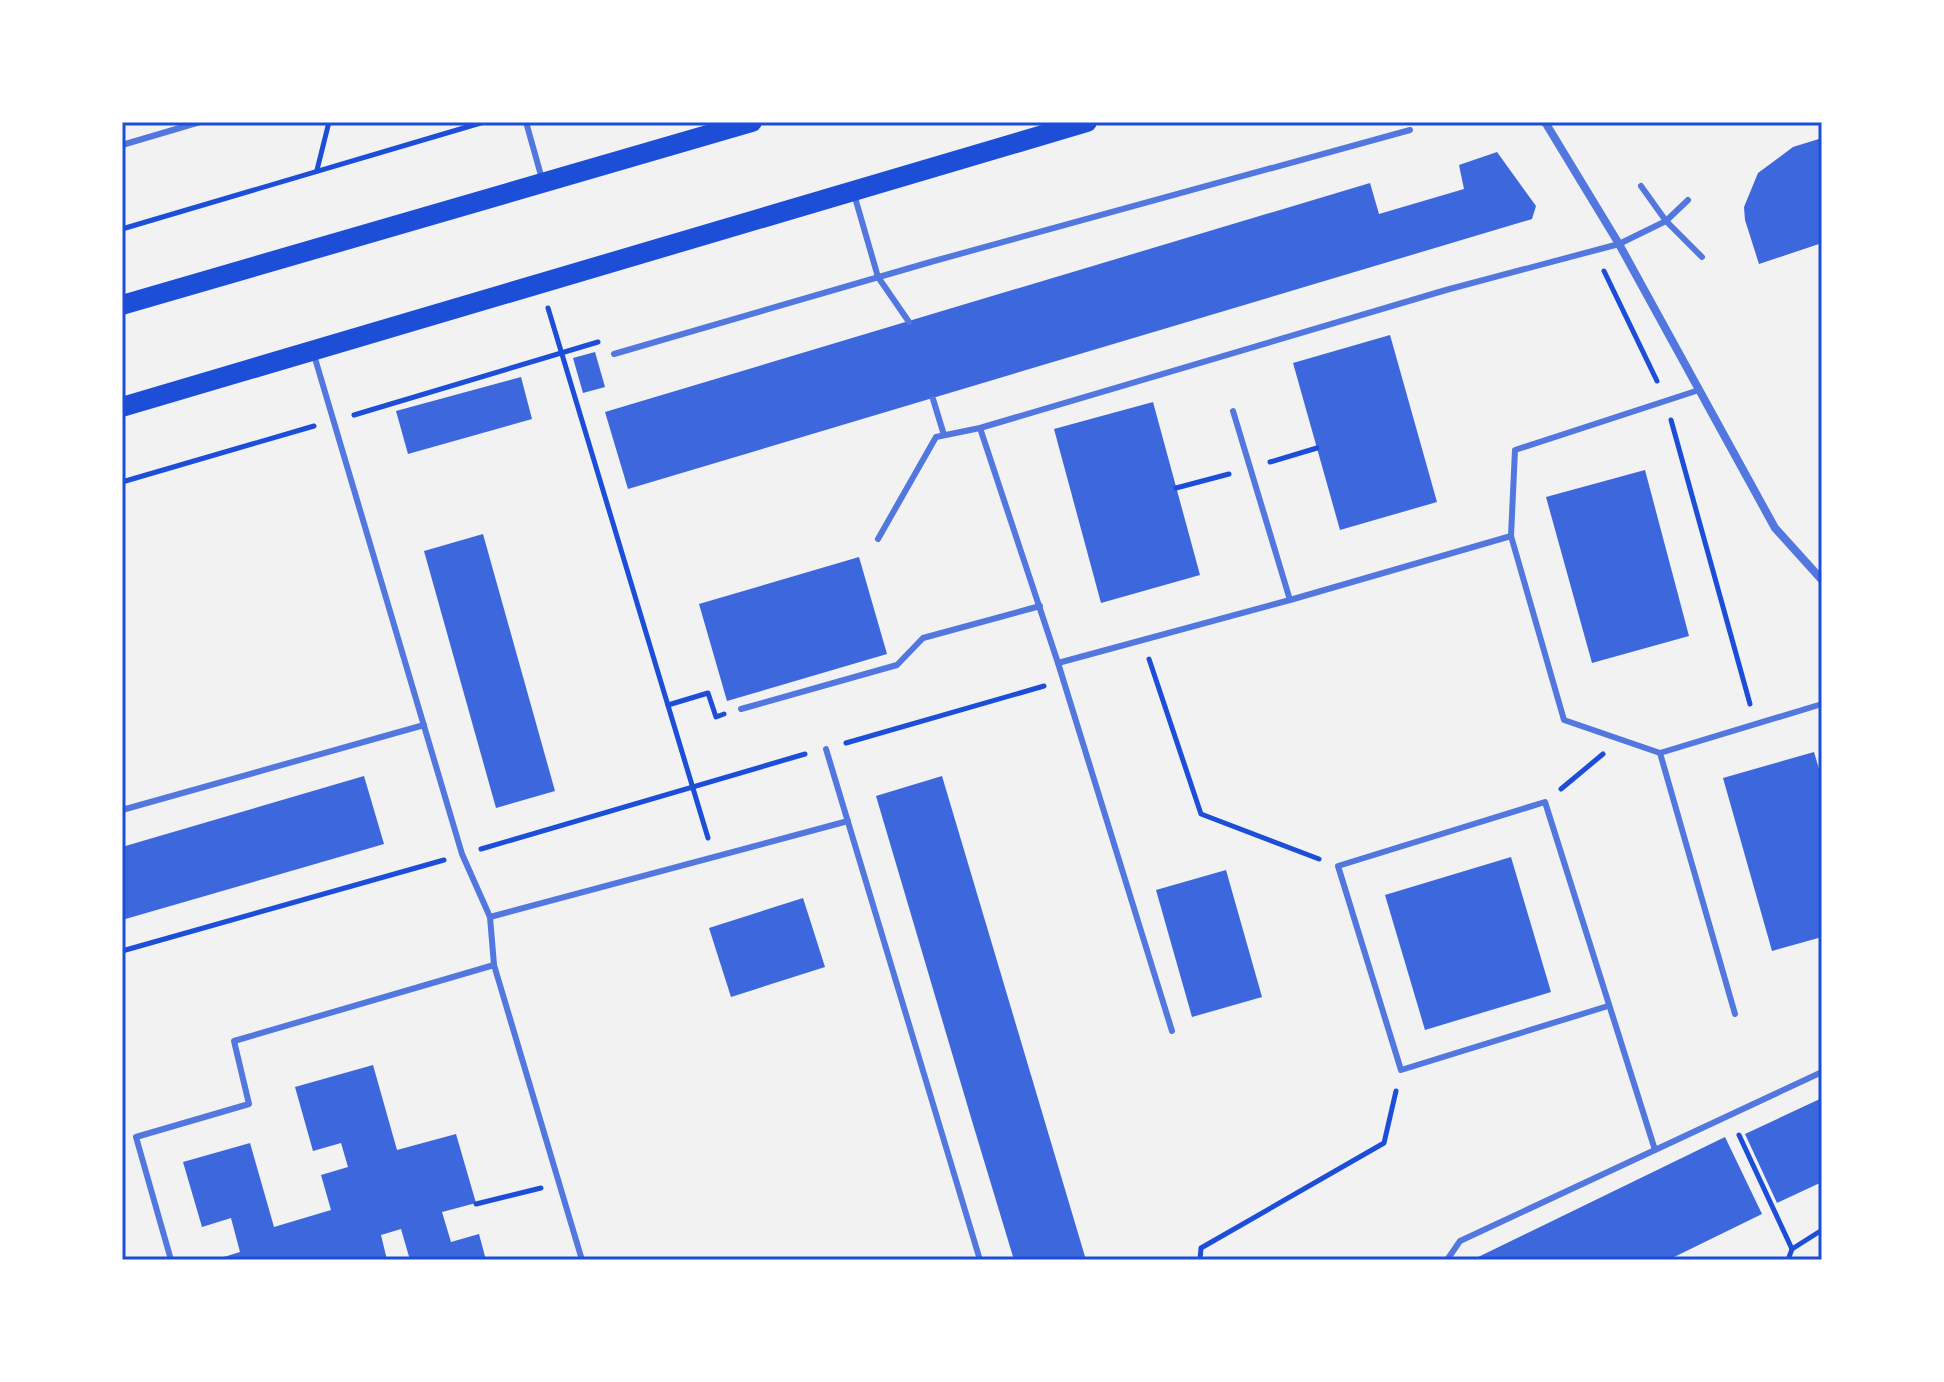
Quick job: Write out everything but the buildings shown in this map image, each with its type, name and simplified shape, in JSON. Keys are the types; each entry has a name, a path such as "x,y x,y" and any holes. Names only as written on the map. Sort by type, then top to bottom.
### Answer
{"main road":[{"path":"122,305 752,122"},
{"path":"122,407 1087,122"}],"street":[{"path":"1545,122 1619,244 1775,528 1822,580"}],"lane":[{"path":"122,145 200,122"},
{"path":"526,122 543,183"},
{"path":"614,354 878,277 1410,130"},
{"path":"1641,186 1666,221 1702,257"},
{"path":"853,191 878,277 909,322"},
{"path":"878,539 936,437 980,428 1446,290 1619,244 1666,221 1688,200"},
{"path":"312,351 462,854 490,917 494,965 582,1260"},
{"path":"1699,390 1515,450 1511,536 1564,720 1660,753 1822,704"},
{"path":"933,399 944,435"},
{"path":"1233,411 1290,600"},
{"path":"980,428 1040,606 1172,1031"},
{"path":"1058,663 1511,536"},
{"path":"741,709 897,665 923,638 1040,606"},
{"path":"122,810 424,725"},
{"path":"826,749 980,1260"},
{"path":"1660,753 1735,1014"},
{"path":"1608,1006 1401,1070 1338,866 1545,802 1655,1150"},
{"path":"490,917 848,821"},
{"path":"171,1260 136,1137 249,1104 234,1041 494,965"},
{"path":"1447,1260 1460,1241 1822,1072"}],"path":[{"path":"317,171 329,122"},
{"path":"122,228 484,122"},
{"path":"1595,251 1666,401 1755,724"},
{"path":"541,283 714,859"},
{"path":"1142,639 1201,814 1338,866"},
{"path":"122,951 1063,680"},
{"path":"668,705 708,693 716,717 741,709"},
{"path":"1545,802 1621,740"},
{"path":"1200,1260 1201,1248 1384,1143 1401,1070"},
{"path":"1730,1116 1792,1249"},
{"path":"476,1204 559,1184"},
{"path":"1788,1260 1792,1249 1822,1230"}]}
